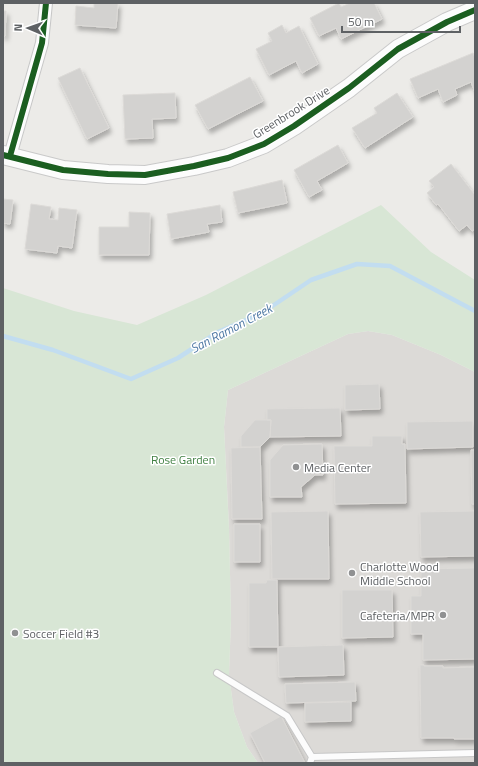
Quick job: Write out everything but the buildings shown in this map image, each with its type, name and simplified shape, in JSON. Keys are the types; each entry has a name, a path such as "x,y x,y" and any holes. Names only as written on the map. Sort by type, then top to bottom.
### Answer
{"street":[{"path":"6,156 42,42 46,3"},
{"name":"Greenbrook Drive","path":"6,156 63,170 108,174 145,174 194,166 228,158 264,144 294,126 349,88 398,49 447,22 475,10"}],"lane":[{"path":"217,673 287,716 312,757 310,763"},
{"path":"312,757 475,753"}],"shaded area":[{"name":"Charlotte Wood Middle School","path":"368,331 392,335 441,355 475,372 475,763 258,763 247,747 234,712 229,675 231,619 229,528 224,427 228,390 348,334"}],"green space":[{"name":"Rose Garden","path":"381,205 431,252 475,280 475,372 441,355 392,335 368,331 348,334 228,390 224,427 229,528 231,619 229,675 234,712 247,747 258,763 3,763 3,288 74,311 137,325 206,295"}],"waterway":[{"name":"San Ramon Creek","path":"3,336 53,350 131,379 178,358 218,332 262,313 311,280 357,264 390,266 475,311"}],"cycle path":[{"path":"10,156 42,43 46,3"},
{"path":"3,155 63,170 108,174 145,175 228,158 264,144 294,126 349,88 398,49 447,22 475,10"}],"place":[{"name":"Media Center","path":"296,467"},
{"name":"Charlotte Wood Middle School","path":"352,573"},
{"name":"Cafeteria/MPR","path":"443,615"},
{"name":"Soccer Field #3","path":"15,633"}]}
